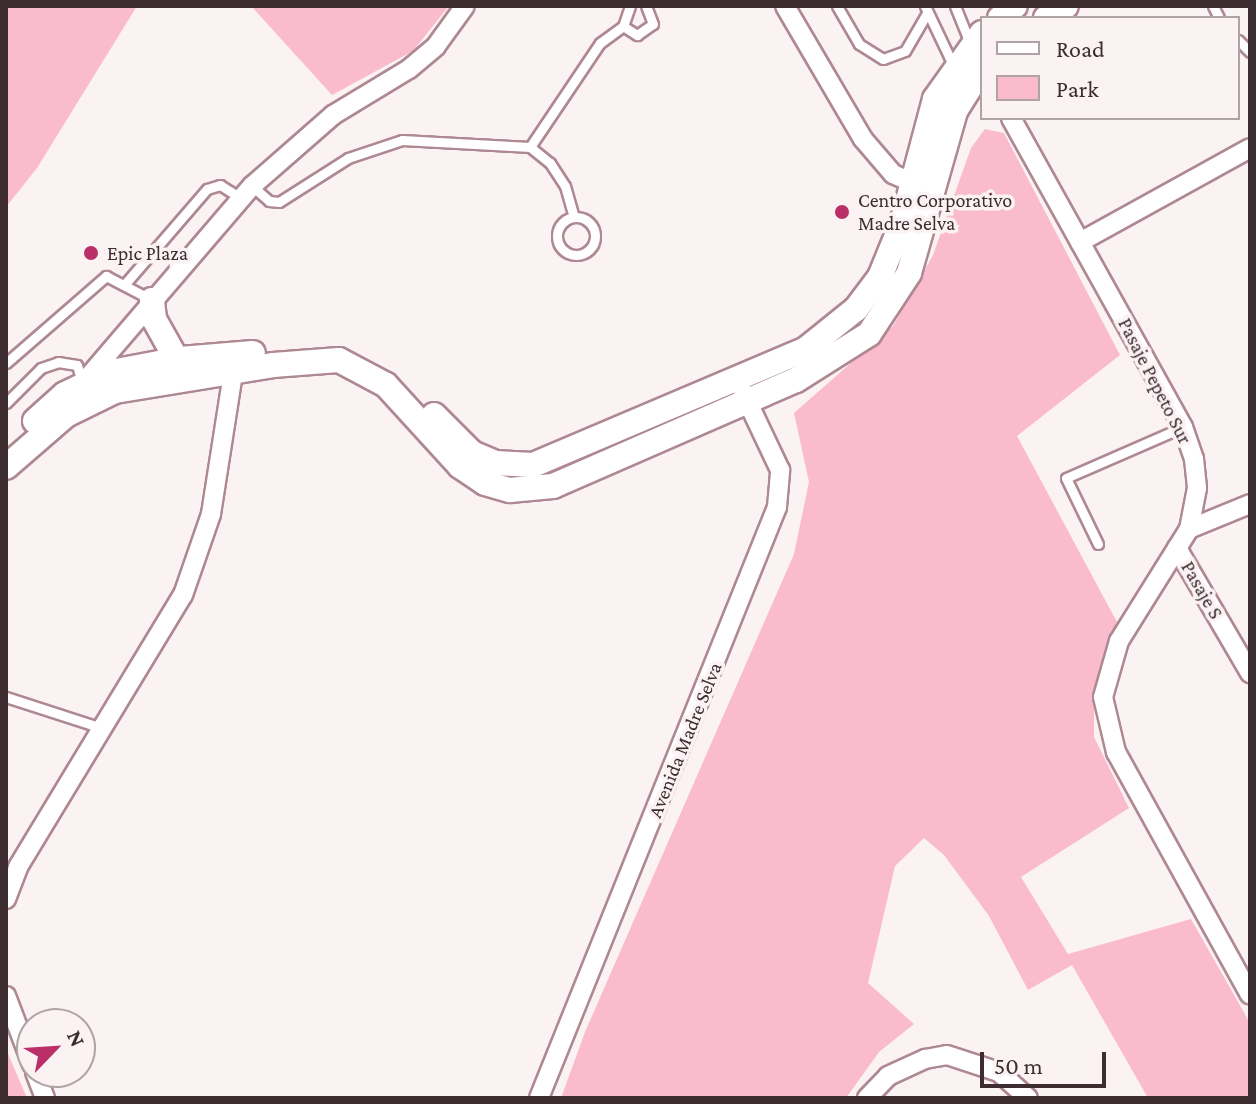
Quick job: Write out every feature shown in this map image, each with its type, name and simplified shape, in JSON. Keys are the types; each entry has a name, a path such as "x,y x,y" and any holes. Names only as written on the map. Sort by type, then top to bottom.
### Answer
{"street":[{"path":"6,446 82,383 152,300 191,264 246,192 333,115 409,69 436,46 465,6"},
{"path":"785,6 863,139 893,174 911,182"},
{"path":"743,392 806,349 869,295 896,240 935,99 954,67 979,54"},
{"path":"82,383 236,362 339,360 367,372 460,466 485,483 510,490 553,486 743,392 842,356 869,334 894,303 930,212 955,111 979,54"},
{"name":"Pasaje Pepeto Sur","path":"1012,120 1183,427 1197,488 1189,529 1119,641 1103,697 1116,752 1250,995"},
{"path":"1080,242 1250,148"},
{"path":"152,300 161,335 181,368"},
{"path":"6,899 18,867 183,595 211,514 236,362"},
{"path":"6,467 50,427 96,397 181,368"},
{"name":"Avenida Madre Selva","path":"539,1098 773,521 780,470 743,392"},
{"path":"1189,529 1250,504"},
{"name":"Pasaje S","path":"1177,548 1250,673"},
{"path":"6,996 16,1022"},
{"path":"867,1098 888,1076 947,1055 999,1072 1028,1098"}],"lane":[{"path":"530,147 588,59 610,32 623,26 630,6"},
{"path":"623,26 633,34 646,32 653,16 646,6"},
{"path":"837,6 859,44 883,59 905,51 926,9"},
{"path":"955,6 979,54"},
{"path":"926,9 954,67"},
{"path":"124,285 207,189 220,185 279,202 348,158 402,140 530,147 550,163 565,186 574,217 591,225 595,238 590,249 579,255 562,250 557,238 563,222 574,217"},
{"path":"6,363 106,276 152,300"},
{"path":"6,403 41,368 58,362 77,365 82,383"},
{"path":"1098,544 1066,478 1183,427"},
{"path":"6,697 102,728"}],"green space":[{"path":"6,6 137,6 37,168 6,207"},
{"path":"251,6 449,6 413,51 332,95"},
{"path":"985,129 1004,133 1120,355 1017,436 1117,622 1094,692 1094,737 1129,808 1021,877 1068,954 1191,919 1250,1023 1250,1098 1148,1098 1072,965 1028,990 989,916 944,855 924,838 895,866 868,983 914,1024 879,1052 846,1098 561,1098 585,1032 794,554 809,482 794,413 893,326 933,255 971,148"},
{"path":"6,1049 16,1072 16,1088 23,1088 27,1098 6,1098"}],"place":[{"name":"Centro Corporativo Madre Selva","path":"842,212"},
{"name":"Epic Plaza","path":"91,253"}]}
